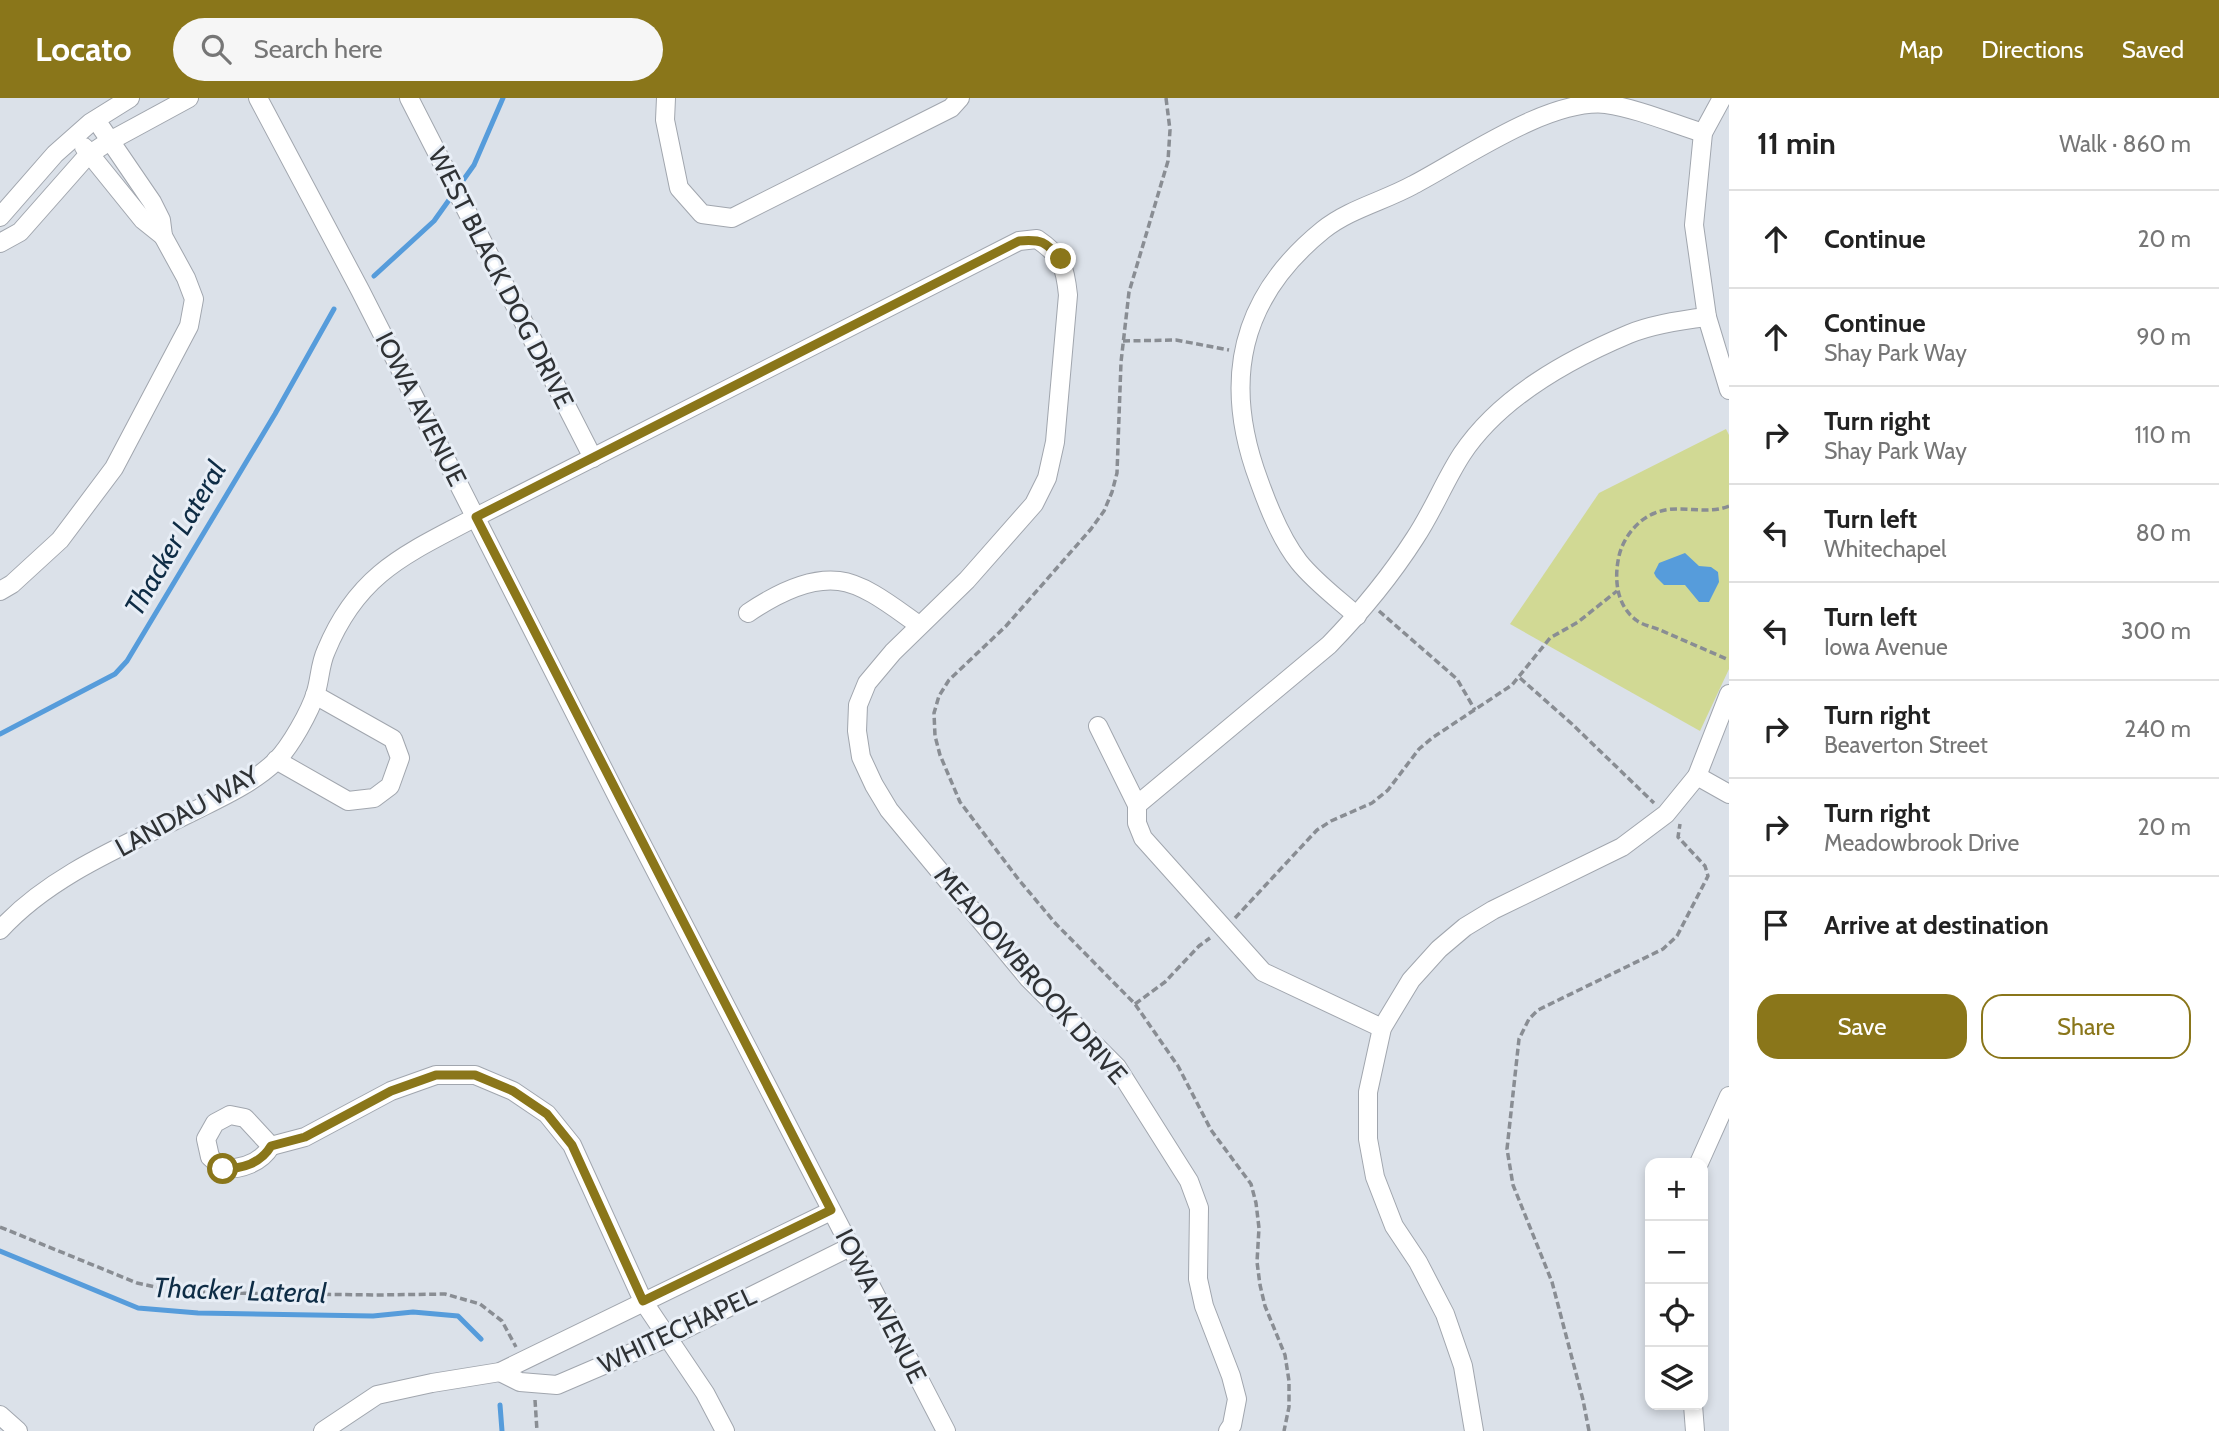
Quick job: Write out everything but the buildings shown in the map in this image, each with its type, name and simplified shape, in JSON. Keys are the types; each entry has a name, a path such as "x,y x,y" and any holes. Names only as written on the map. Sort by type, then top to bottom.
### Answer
{"street":[{"path":"0,217 47,163 75,136 130,98"},
{"path":"0,243 20,232 90,154 189,98"},
{"name":"IOWA AVENUE","path":"258,98 360,290 946,1431"},
{"name":"WEST BLACK DOG DRIVE","path":"409,98 593,458"},
{"path":"666,98 665,120 679,188 702,214 732,218 951,108 960,98"},
{"path":"1722,98 1703,133 1694,225 1707,317 1729,390"},
{"path":"1357,617 1300,562 1281,532 1248,454 1240,410 1239,379 1243,352 1256,309 1289,261 1324,228 1350,213 1410,187 1541,115 1570,106 1603,104 1629,109 1703,133"},
{"path":"0,591 12,584 60,540 114,468 188,326 194,299 163,236 161,220 152,202 96,120"},
{"path":"75,136 143,220 163,236"},
{"name":"MEADOWBROOK DRIVE","path":"1019,241 1037,239 1050,247 1061,259 1066,274 1068,295 1055,442 1047,478 1034,504 967,580 919,625 867,683 858,705 857,731 862,757 874,786 889,810 1028,979 1117,1067 1188,1181 1199,1209 1198,1279 1203,1306 1231,1376 1237,1399 1232,1425 1228,1431"},
{"name":"LANDAU WAY","path":"0,930 10,918 58,881 240,787 276,760 298,729 315,695 325,653 348,606 376,575 420,547 476,517 1019,241"},
{"path":"1137,805 1329,645 1357,617 1416,536 1463,453 1499,410 1547,375 1630,334 1674,321 1707,317"},
{"path":"748,613 770,598 812,582 839,581 870,593 919,625"},
{"path":"1474,1431 1463,1366 1445,1314 1418,1262 1394,1226 1375,1177 1368,1139 1368,1092 1382,1028 1411,980 1439,949 1465,927 1493,910 1672,820 1697,776 1729,694"},
{"path":"276,760 348,801 374,798 390,786 400,758 393,738 315,695"},
{"path":"1098,726 1137,805 1137,823 1143,838 1222,929 1263,972 1382,1028"},
{"path":"1697,776 1729,793"},
{"path":"271,1146 305,1137 391,1091 436,1075 475,1075 513,1091 547,1114 572,1145 643,1301 705,1393 725,1431"},
{"path":"1701,1158 1729,1096"},
{"name":"WHITECHAPEL","path":"323,1431 377,1395 500,1372 831,1210"},
{"name":"WHITECHAPEL","path":"500,1372 520,1382 558,1385 669,1336 850,1247"},
{"path":"1693,1410 1695,1431"},
{"path":"0,1415 18,1431"}],"path":[{"path":"1124,341 1176,340 1243,352"},
{"path":"1729,506 1716,511 1667,510 1654,513 1641,522 1622,545 1618,559 1617,591 1636,620 1729,660"},
{"path":"1135,1004 1165,982 1199,946 1241,913 1317,831 1331,821 1372,803 1388,790 1419,749 1520,678 1550,638 1578,622 1617,591"},
{"path":"1370,602 1457,679 1475,710"},
{"path":"1520,678 1672,820 1678,837 1705,866 1708,876 1677,936 1663,949 1538,1010 1529,1019 1519,1040 1507,1149 1508,1165 1513,1185 1552,1282 1589,1431"},
{"path":"1672,820 1687,816"},
{"path":"0,1227 137,1283 170,1290 324,1295 445,1294 480,1304 502,1321 523,1361"},
{"path":"532,1383 537,1431"}],"green space":[{"path":"1726,429 1729,435 1729,669 1700,731 1510,624 1599,493"}],"water":[{"path":"1685,553 1699,566 1711,567 1718,572 1719,582 1709,602 1699,602 1685,585 1664,585 1654,573 1659,563"}],"waterway":[{"name":"Thacker Lateral","path":"374,276 434,221 474,165 503,98"},
{"name":"Thacker Lateral","path":"0,734 115,674 127,661 275,414 334,309"},
{"name":"Thacker Lateral","path":"0,1251 138,1308 198,1313 373,1316 413,1312 458,1316 481,1339"},
{"name":"Thacker Lateral","path":"500,1405 502,1431"}],"route":[{"path":"223,1169 238,1169 255,1162 265,1155 271,1146 305,1137 391,1091 436,1075 475,1075 513,1091 547,1114 572,1145 643,1301 831,1210 476,517 1019,241 1037,239 1050,247 1061,259"}]}
